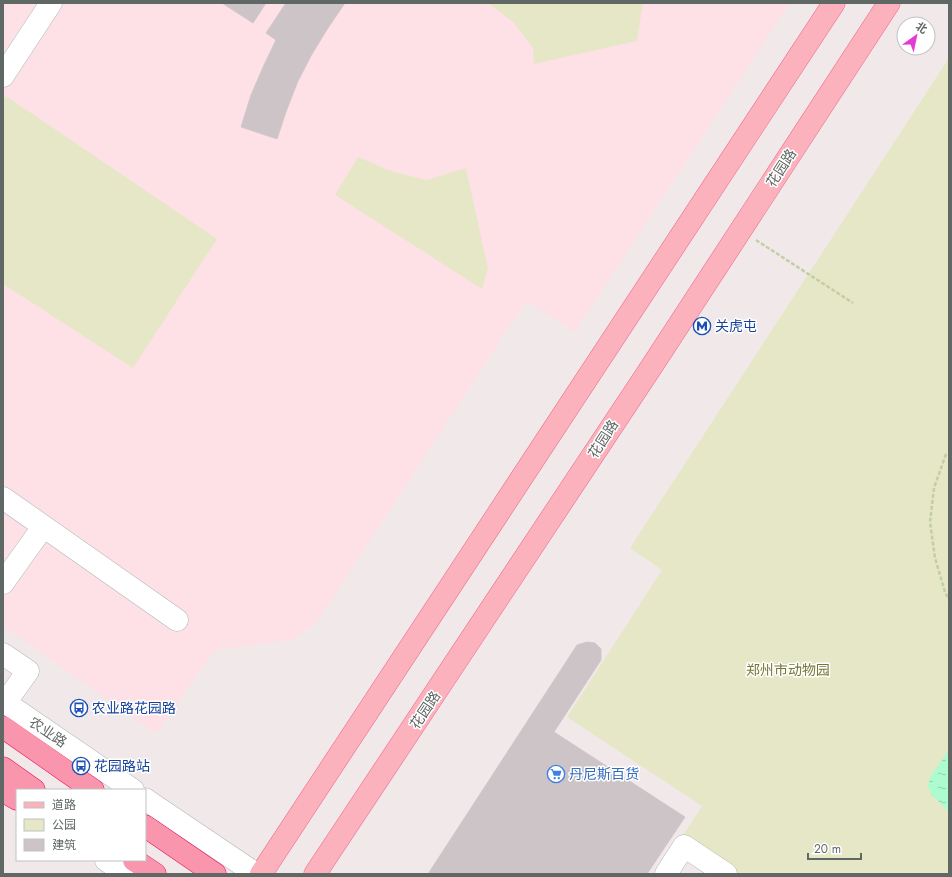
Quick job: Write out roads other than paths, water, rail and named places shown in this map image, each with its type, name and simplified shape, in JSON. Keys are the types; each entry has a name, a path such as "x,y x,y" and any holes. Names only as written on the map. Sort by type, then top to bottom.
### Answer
{"highway":[{"path":"3,727 92,789"},
{"path":"3,768 33,789"},
{"path":"3,789 16,797"},
{"path":"146,827 215,874"},
{"path":"136,861 155,874"}],"main road":[{"path":"261,874 834,3"},
{"name":"花园路","path":"315,874 741,230 889,3"}],"street":[{"path":"3,76 51,3"},
{"path":"3,498 176,620"},
{"path":"3,584 43,526"},
{"path":"3,654 28,671 4,702"},
{"name":"农业路","path":"4,702 131,789"},
{"path":"146,800 256,874"},
{"path":"666,874 684,846 726,874"},
{"path":"107,861 126,874"}],"water":[{"path":"949,750 949,812 931,794 928,786 930,777"}],"place":[{"name":"关虎屯","path":"702,326"},
{"name":"农业路花园路","path":"79,708"},
{"name":"花园路站","path":"81,766"},
{"name":"丹尼斯百货","path":"556,774"}],"park label":[{"name":"郑州市动物园","path":"788,670"}]}
